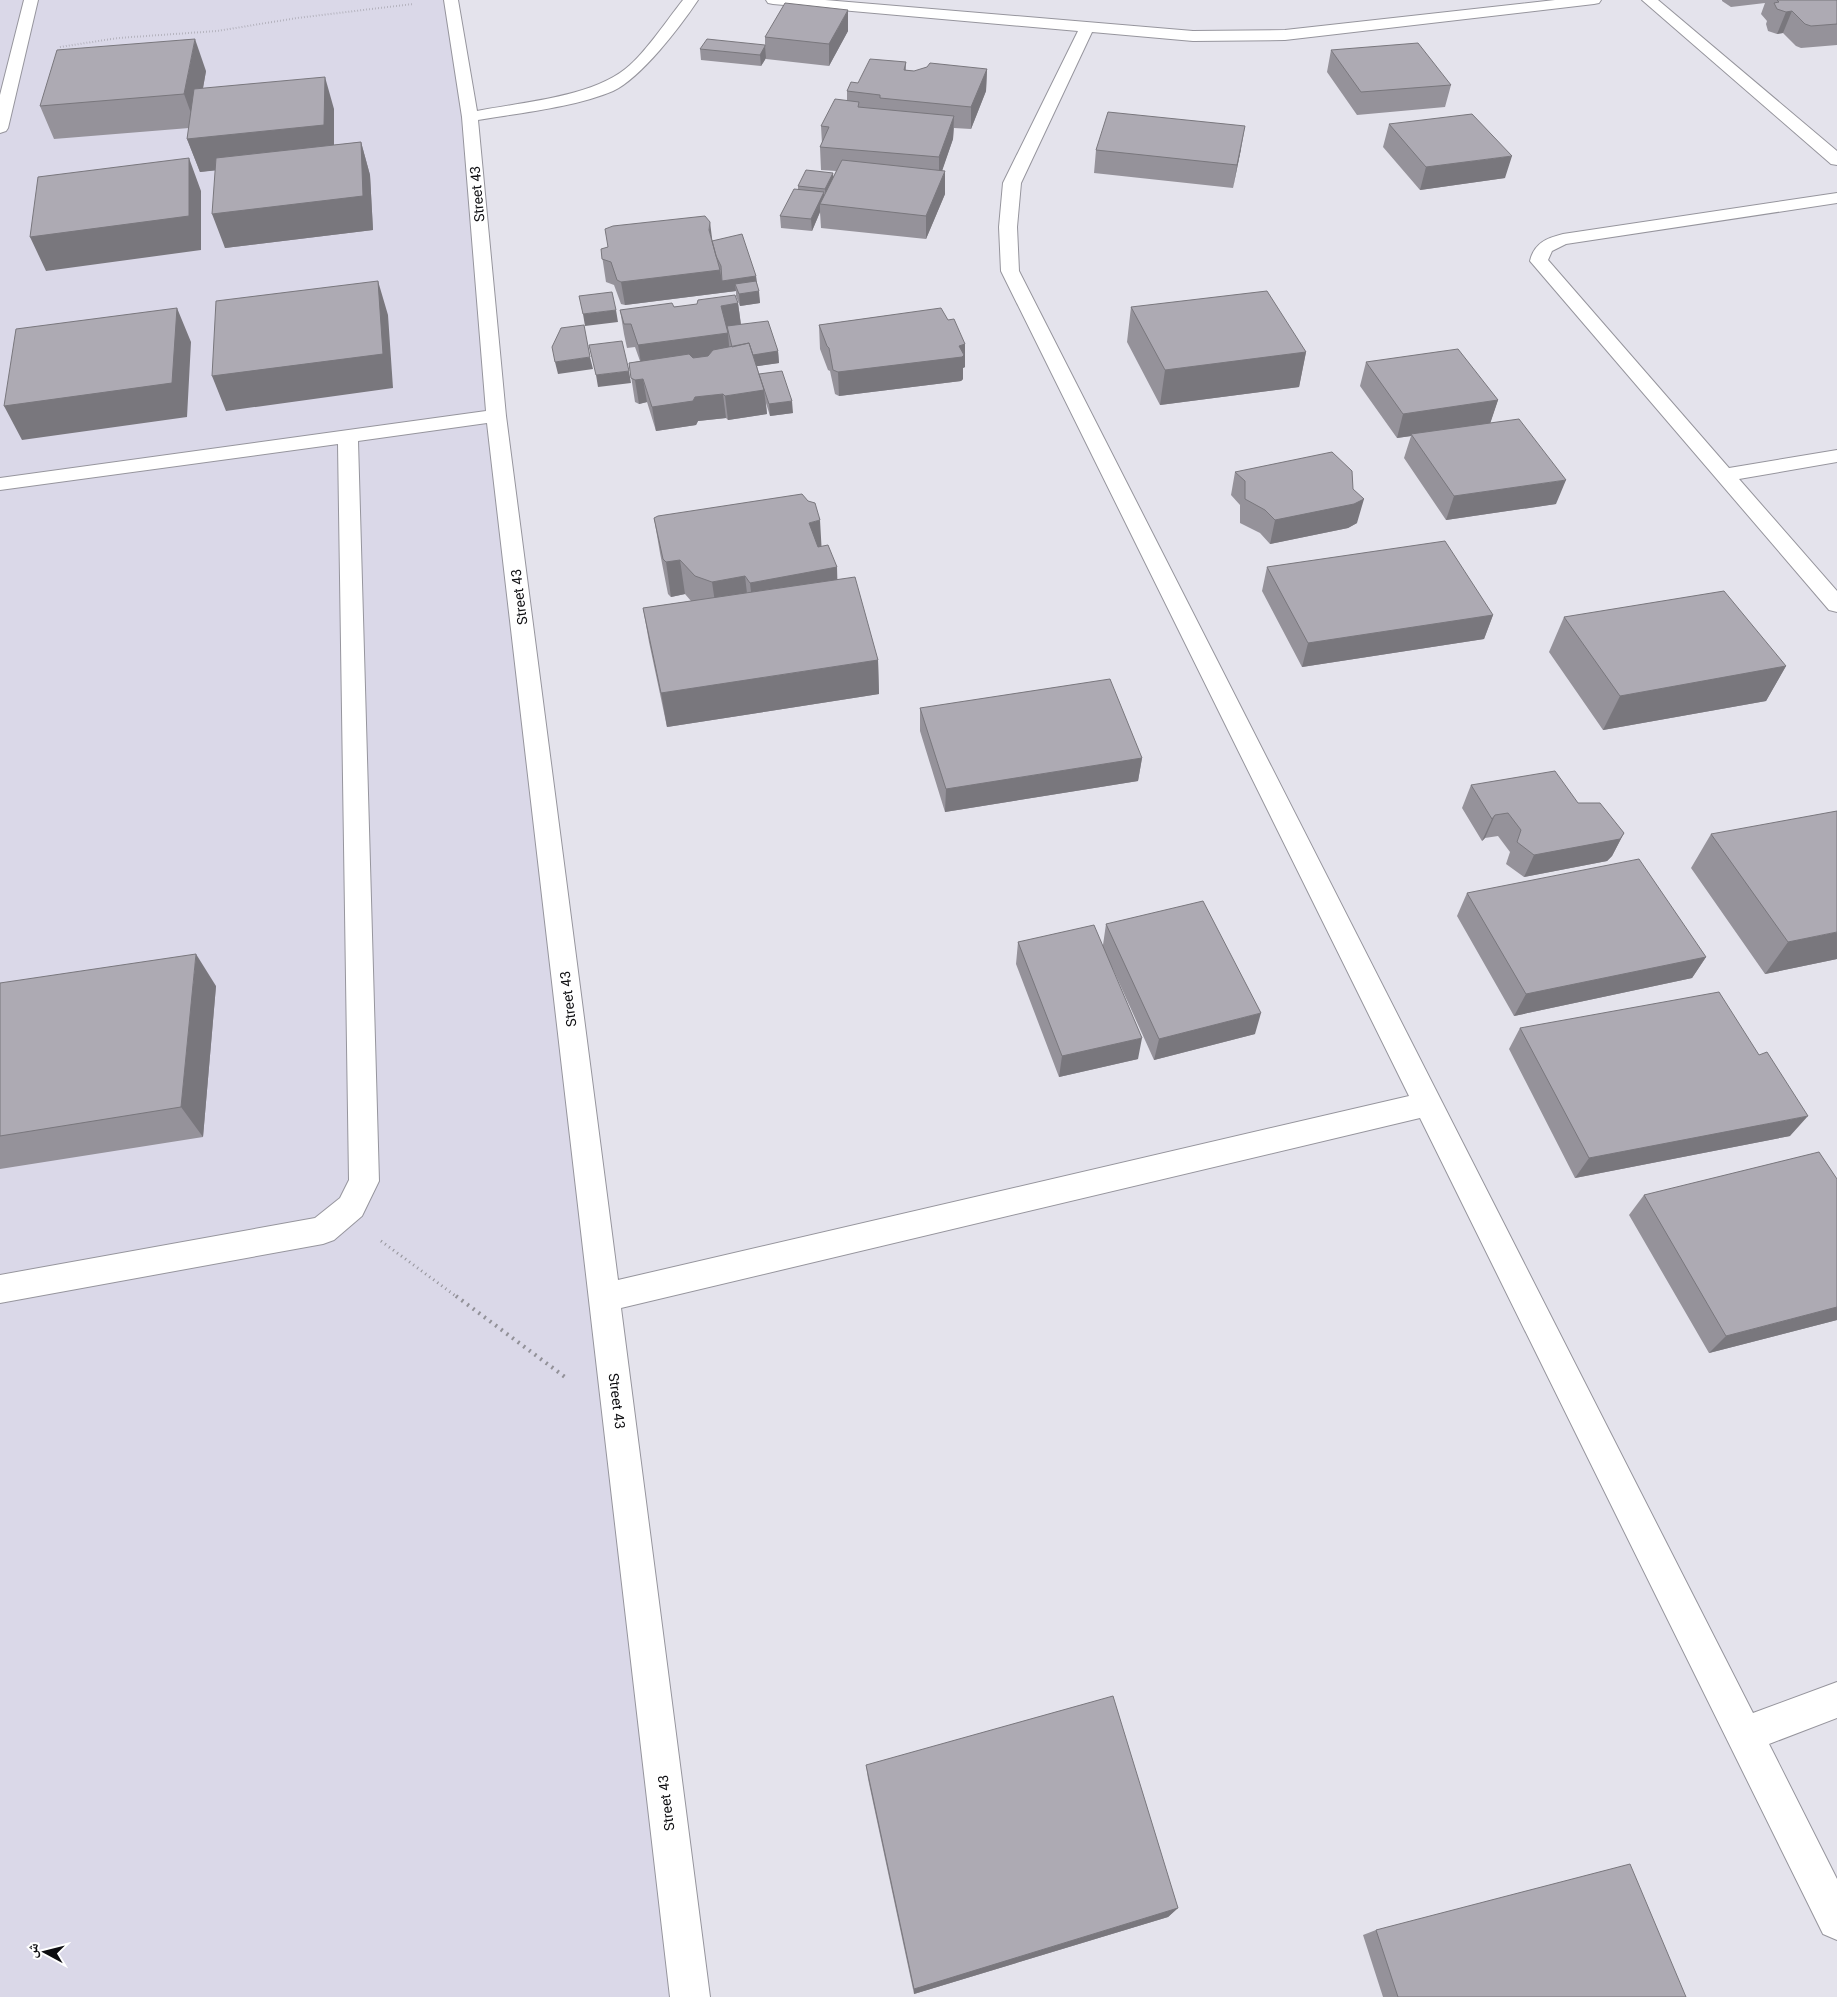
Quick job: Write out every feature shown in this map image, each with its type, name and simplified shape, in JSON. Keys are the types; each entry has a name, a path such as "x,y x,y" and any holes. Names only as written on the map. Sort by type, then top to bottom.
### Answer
{"street":[{"path":"0,128 30,0"},
{"name":"Street 43","path":"452,0 470,117 496,416 690,1997"},
{"path":"470,117 581,96 608,87 635,70 691,0"},
{"path":"773,0 1193,36 1285,35 1594,0"},
{"path":"1649,0 1837,160"},
{"path":"1087,27 1012,183 1008,227 1010,271 1837,1920"},
{"path":"1837,198 1569,238 1546,246 1540,254 1539,261 1837,605"},
{"path":"0,484 496,416"},
{"path":"0,1289 323,1230 351,1207 364,1181 348,436"},
{"path":"1724,475 1837,456"},
{"path":"604,1297 1428,1104"},
{"path":"1744,1735 1837,1700"}],"path":[{"path":"18,53 118,38 217,30 297,18 452,0"},
{"path":"343,1213 619,1418"}],"shaded area":[{"path":"0,0 451,0 690,1997 0,1997"}],"building":[{"path":"1777,0 1837,0 1837,24 1811,26 1805,24 1792,11 1786,12 1777,9 1774,3 1779,2"},
{"path":"785,3 848,10 829,44 765,37"},
{"path":"195,39 184,94 40,106 57,50"},
{"path":"707,39 765,46 760,55 700,49"},
{"path":"1418,43 1451,85 1361,92 1331,50"},
{"path":"870,59 906,62 904,70 914,71 927,67 930,63 987,69 971,107 880,98 880,95 847,91 851,82 858,83"},
{"path":"325,77 324,125 187,139 194,89"},
{"path":"835,99 859,102 858,107 954,116 939,157 820,147 829,127 821,126"},
{"path":"1108,112 1245,126 1237,165 1096,150"},
{"path":"1472,114 1512,156 1426,167 1389,124"},
{"path":"361,142 363,196 212,214 216,158"},
{"path":"189,158 189,216 30,237 38,177"},
{"path":"842,160 945,171 926,216 820,204"},
{"path":"806,170 833,173 825,189 798,186"},
{"path":"794,189 824,192 811,219 780,216"},
{"path":"705,216 710,222 709,230 720,270 621,282 617,280 611,262 602,259 601,249 608,247 605,229 613,226"},
{"path":"742,234 756,276 722,281 721,266 712,241"},
{"path":"378,281 383,354 212,376 216,301"},
{"path":"756,281 759,291 739,294 735,284"},
{"path":"1267,291 1306,352 1165,370 1131,307"},
{"path":"612,292 616,310 583,314 579,296"},
{"path":"735,295 738,303 721,306 728,333 638,345 631,324 624,324 620,310 672,303 674,307 697,304 698,300"},
{"path":"177,308 172,383 4,406 16,329"},
{"path":"941,308 948,320 954,319 965,344 959,346 964,355 962,357 838,372 833,370 829,348 819,325"},
{"path":"768,321 778,351 753,355 749,343 732,347 727,326"},
{"path":"584,325 590,357 555,362 552,347 561,328"},
{"path":"622,341 629,371 596,375 589,345"},
{"path":"749,343 764,390 725,396 723,394 695,397 693,401 652,407 643,379 635,380 631,378 629,363 689,354 693,358 708,356 713,350"},
{"path":"1458,349 1498,400 1403,414 1366,362"},
{"path":"782,371 792,401 769,404 759,374"},
{"path":"1519,419 1566,480 1454,496 1411,434"},
{"path":"1332,452 1352,471 1353,489 1364,499 1354,504 1275,520 1265,510 1245,499 1245,481 1235,472"},
{"path":"802,494 808,501 815,503 820,520 809,523 818,547 828,545 837,567 750,583 745,576 712,582 695,576 680,560 666,562 663,559 654,518 658,516"},
{"path":"1445,541 1493,615 1308,643 1267,567"},
{"path":"855,577 878,660 661,693 643,608"},
{"path":"1724,591 1786,666 1620,696 1564,617"},
{"path":"1110,679 1142,758 946,789 920,708"},
{"path":"1555,771 1578,803 1600,803 1624,833 1620,839 1534,855 1517,842 1521,830 1508,813 1495,815 1492,819 1471,785"},
{"path":"1837,811 1837,932 1788,942 1711,834"},
{"path":"1639,859 1706,957 1526,994 1467,893"},
{"path":"1203,901 1261,1013 1159,1039 1106,924"},
{"path":"1094,925 1142,1038 1062,1056 1018,942"},
{"path":"196,954 181,1107 0,1136 0,983"},
{"path":"1719,992 1759,1055 1767,1052 1808,1116 1589,1158 1520,1028"},
{"path":"1819,1152 1837,1179 1837,1307 1726,1336 1644,1195"},
{"path":"1113,1696 1178,1908 914,1989 866,1765"},
{"path":"1630,1864 1686,1997 1398,1997 1376,1930"}]}
